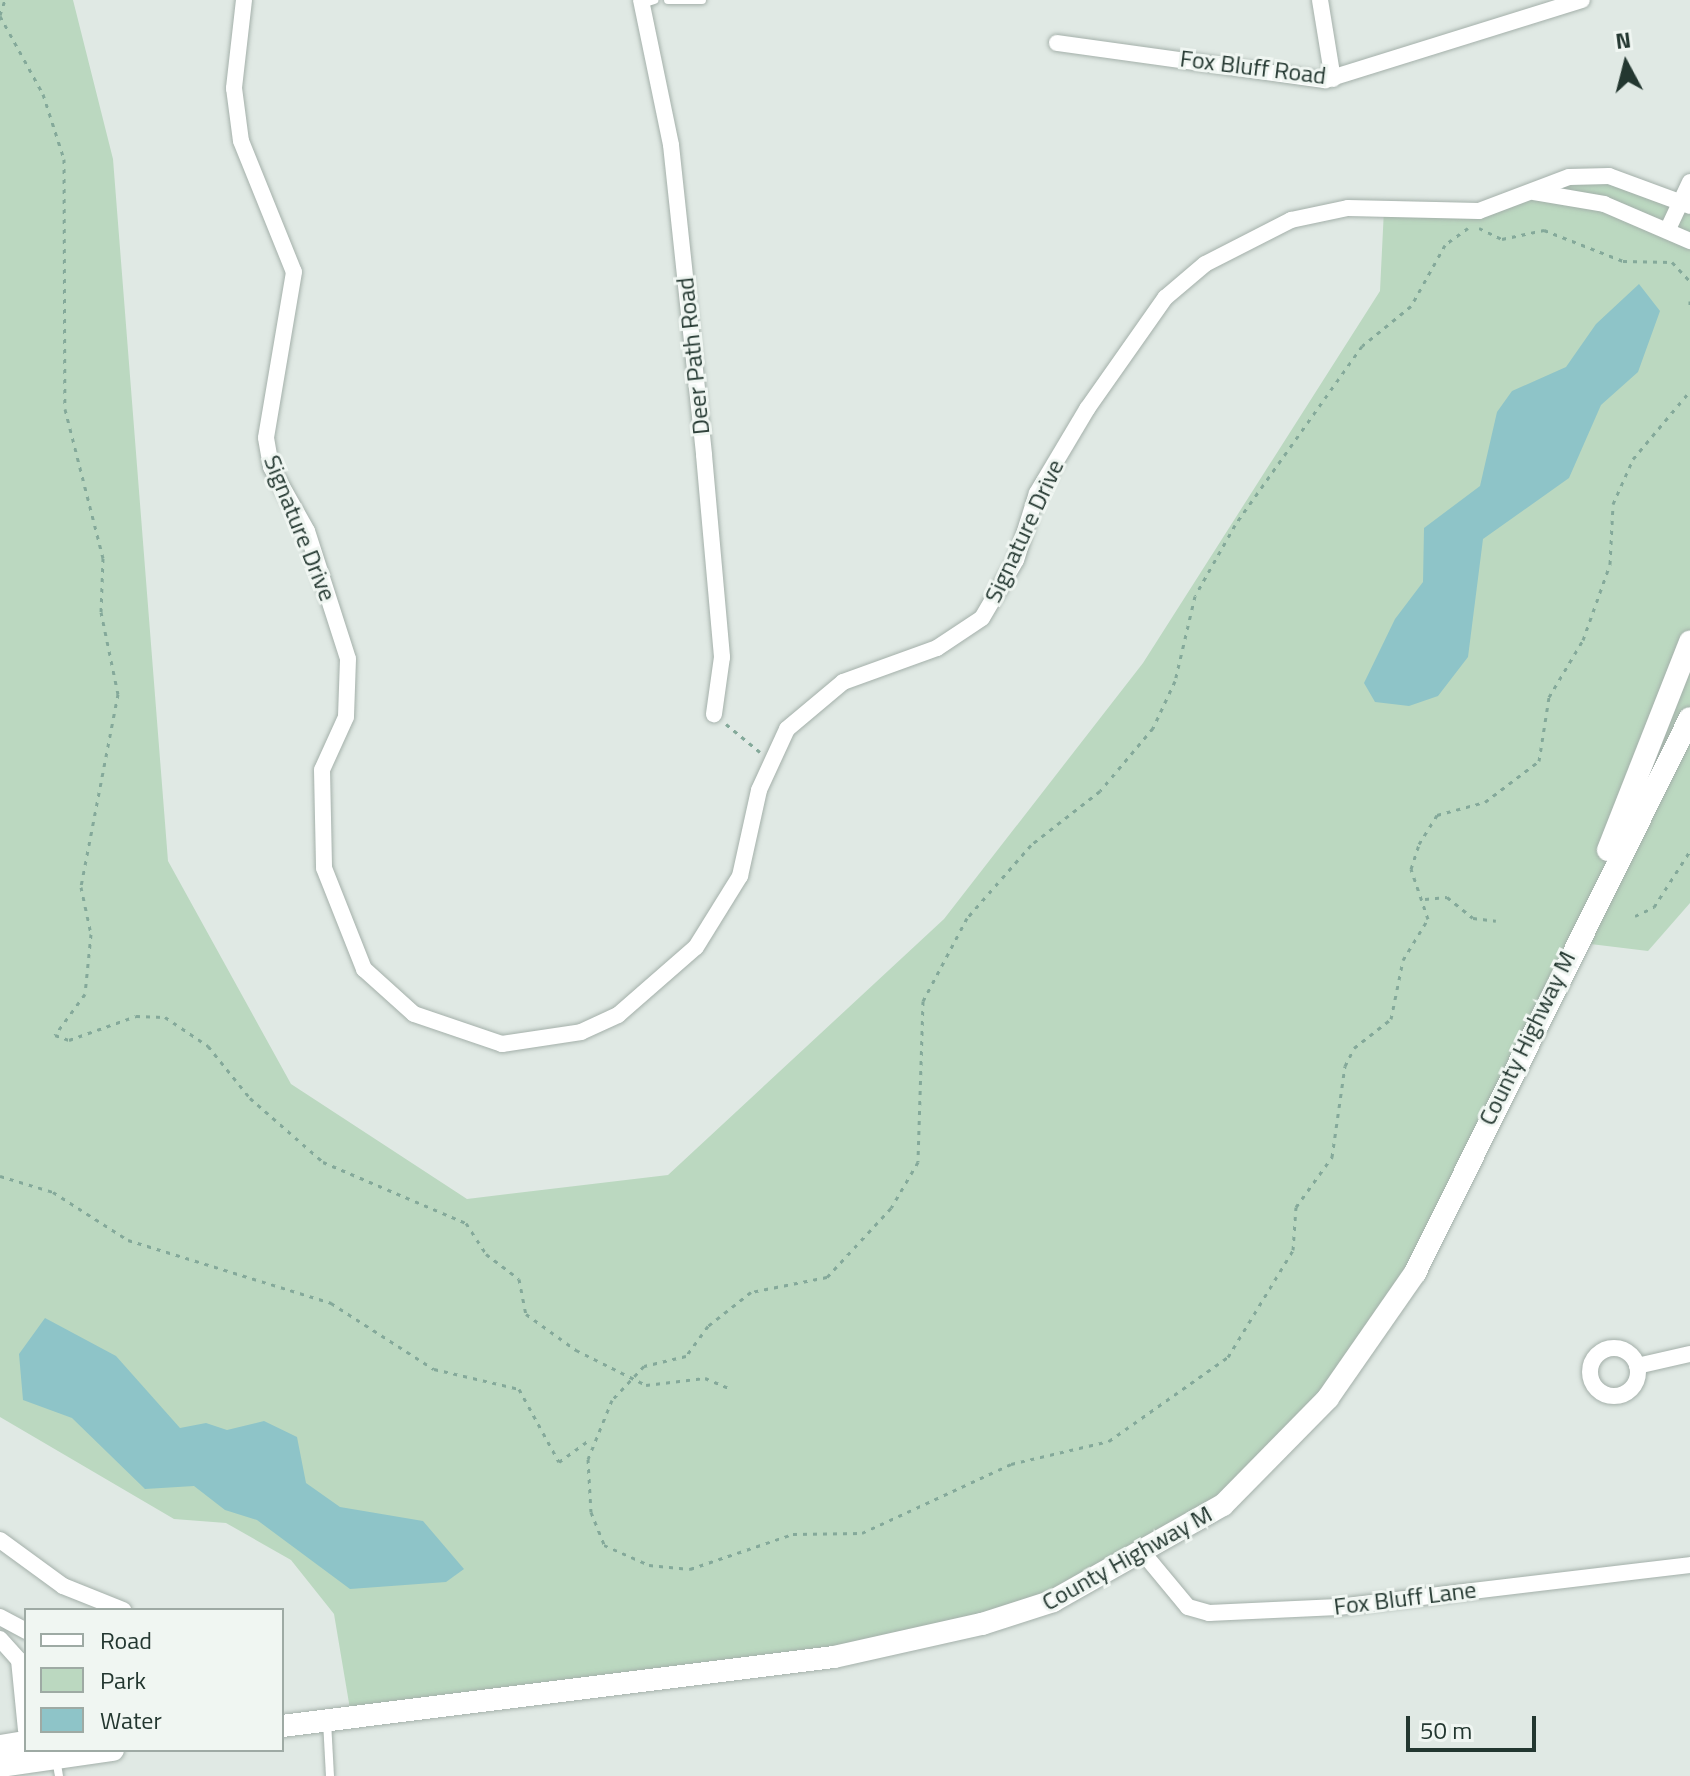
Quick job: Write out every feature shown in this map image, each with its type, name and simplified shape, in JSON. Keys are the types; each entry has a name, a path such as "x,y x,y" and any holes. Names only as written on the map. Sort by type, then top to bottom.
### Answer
{"main road":[{"name":"County Highway M","path":"1575,941 1690,642"},
{"name":"County Highway M","path":"284,1726 848,1654 1027,1612 1144,1554 1223,1505 1328,1398 1415,1273 1575,941 1690,718"},
{"name":"County Highway M","path":"284,1715 417,1710"},
{"path":"0,1746 24,1750"},
{"path":"0,1766 26,1752"},
{"path":"31,1752 57,1761 103,1752"}],"street":[{"name":"Signature Drive","path":"244,0 234,88 241,141 294,272 266,438 271,467 307,531 348,659 346,717 322,770 319,834 340,919 364,969 414,1014 479,1041 554,1039 618,1015 696,947 733,891 769,760 803,712 843,682 937,648 982,618 1016,560 1037,493 1087,409 1165,298 1205,264 1291,220 1325,212 1479,211 1569,177 1609,176 1686,204"},
{"path":"1320,0 1333,79"},
{"name":"Fox Bluff Road","path":"1057,43 1333,79 1582,0"},
{"name":"Deer Path Road","path":"646,1 671,145 704,455 722,657 714,714"},
{"path":"1668,229 1686,204 1690,182"},
{"name":"Signature Drive","path":"1534,192 1604,204 1690,241"},
{"path":"1637,1366 1690,1354"},
{"path":"0,1540 63,1586 118,1608"},
{"name":"Fox Bluff Lane","path":"1144,1554 1188,1607 1209,1613 1338,1607 1690,1565"},
{"path":"0,1617 24,1630"},
{"path":"0,1639 23,1659 24,1683"}],"lane":[{"path":"668,0 702,0"},
{"path":"327,1720 330,1776"}],"path":[{"path":"5,0 0,15 43,94 64,159 65,409 103,558 101,612 118,694 81,887 91,934 85,994 55,1035 69,1040 136,1016 178,1025 312,1154 466,1223 486,1254 519,1279 526,1314 628,1379 659,1387 705,1378 729,1388"},
{"path":"0,1176 53,1192 128,1240 331,1303 434,1369 519,1389 559,1462 594,1436 628,1379 656,1360 686,1356 708,1326 751,1292 827,1277 891,1208 918,1162 923,1001 950,948 989,889 1082,810 1153,728 1169,701 1182,630 1204,574 1362,346 1423,291 1445,245 1471,226 1502,239 1544,230 1623,261 1672,262 1690,281"},
{"path":"1690,301 1690,308"},
{"path":"594,1436 588,1484 595,1530 623,1556 668,1569 714,1565 793,1534 862,1533 1011,1464 1109,1441 1176,1388 1216,1369 1261,1309 1293,1250 1296,1207 1332,1157 1345,1066 1354,1048 1391,1019 1403,960 1428,919 1425,899 1413,881 1413,859 1437,815 1485,802 1539,761 1549,697 1583,640 1610,564 1613,504 1633,459 1690,391"},
{"path":"714,714 769,760"},
{"path":"1635,916 1654,907 1690,851"},
{"path":"1425,899 1447,897 1473,918 1496,921"}],"green space":[{"path":"0,0 73,0 113,159 168,861 291,1084 467,1199 668,1175 944,919 1143,663 1380,291 1384,209 1434,214 1609,176 1690,206 1690,903 1648,951 1574,942 1415,1273 1328,1398 1223,1505 1053,1601 904,1642 351,1715 334,1614 291,1560 226,1523 174,1519 0,1417"}],"water":[{"path":"1639,284 1660,311 1638,372 1601,405 1569,478 1483,539 1468,657 1438,696 1409,706 1375,702 1364,683 1395,619 1423,582 1424,528 1480,486 1497,412 1512,391 1566,367 1596,324"},
{"path":"45,1318 116,1356 180,1428 206,1423 227,1430 264,1421 297,1437 306,1483 340,1507 423,1521 464,1569 446,1582 350,1589 257,1520 225,1510 194,1486 145,1489 72,1418 23,1400 19,1354"}]}
